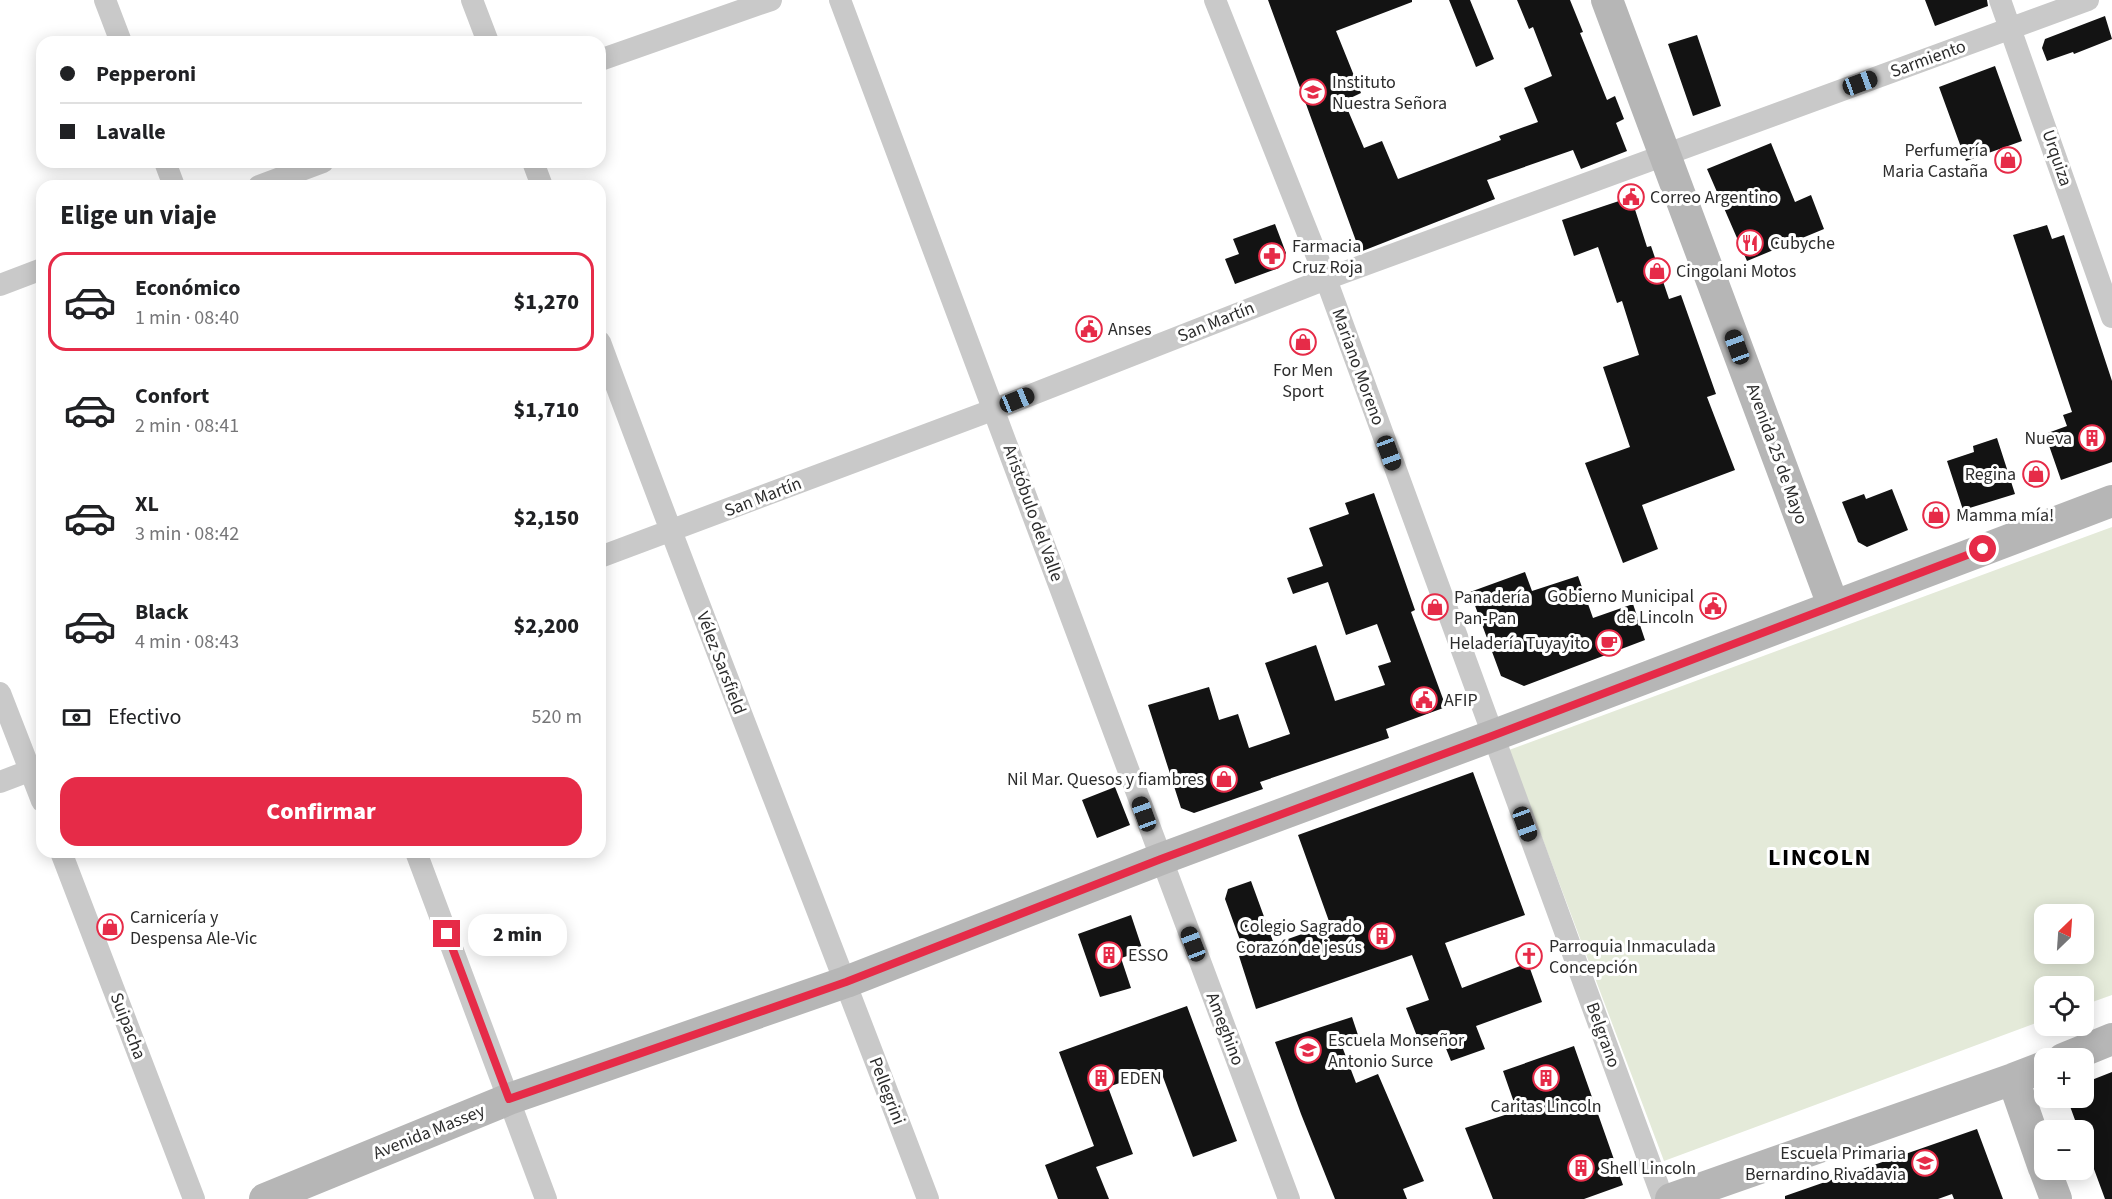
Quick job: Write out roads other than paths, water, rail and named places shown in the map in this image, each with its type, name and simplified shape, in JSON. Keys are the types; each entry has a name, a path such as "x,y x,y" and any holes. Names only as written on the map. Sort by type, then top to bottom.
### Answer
{"main road":[{"name":"Avenida 25 de Mayo","path":"1607,0 1833,605"},
{"name":"Avenida Massey","path":"265,1199 509,1099 846,982 1161,859 2112,501"},
{"path":"2090,1048 2112,1039"},
{"path":"1671,1199 2034,1071"},
{"path":"2013,1079 2034,1138"},
{"path":"2049,1180 2056,1199"}],"street":[{"path":"105,0 119,36"},
{"path":"472,0 486,36"},
{"path":"606,58 771,0"},
{"name":"Aristóbulo del Valle","path":"840,0 995,409 1161,859"},
{"name":"Mariano Moreno","path":"1215,0 1326,279 1492,736"},
{"name":"Urquiza","path":"2000,0 2112,317"},
{"name":"Sarmiento","path":"1665,153 2088,0"},
{"name":"San Martín","path":"606,555 995,409 1326,279 1665,153"},
{"path":"275,180 307,168"},
{"path":"0,285 36,271"},
{"name":"Vélez Sarsfield","path":"606,358 670,532 846,982"},
{"path":"0,693 36,769 0,782"},
{"name":"Belgrano","path":"1492,736 1663,1199"},
{"name":"Suipacha","path":"63,858 194,1199"},
{"path":"418,858 546,1199"},
{"name":"Ameghino","path":"1161,859 1289,1199"},
{"name":"Pellegrini","path":"846,982 928,1199"}],"place":[{"name":"Instituto Nuestra Señora","path":"1313,92"},
{"name":"Perfumería Maria Castaña","path":"2008,160"},
{"name":"Correo Argentino","path":"1631,197"},
{"name":"Cubyche","path":"1750,243"},
{"name":"Farmacia Cruz Roja","path":"1272,256"},
{"name":"Cingolani Motos","path":"1657,271"},
{"name":"Anses","path":"1089,329"},
{"name":"For Men Sport","path":"1303,342"},
{"name":"Nueva","path":"2092,438"},
{"name":"Regina","path":"2036,474"},
{"name":"Mamma mía!","path":"1936,515"},
{"name":"Gobierno Municipal de Lincoln","path":"1713,606"},
{"name":"Panadería Pan-Pan","path":"1435,607"},
{"name":"Heladería Tuyayito","path":"1609,643"},
{"name":"AFIP","path":"1424,700"},
{"name":"Nil Mar. Quesos y fiambres","path":"1224,779"},
{"name":"Carnicería y Despensa Ale-Vic","path":"110,927"},
{"name":"Colegio Sagrado Corazón de jesús","path":"1382,936"},
{"name":"ESSO","path":"1109,955"},
{"name":"Parroquia Inmaculada Concepción","path":"1529,956"},
{"name":"Escuela Monseñor Antonio Surce","path":"1308,1050"},
{"name":"EDEN","path":"1101,1078"},
{"name":"Caritas Lincoln","path":"1546,1078"},
{"name":"Escuela Primaria Bernardino Rivadavia","path":"1925,1163"},
{"name":"Shell Lincoln","path":"1581,1168"}],"district":[{"name":"LINCOLN","path":"1820,857"}]}
